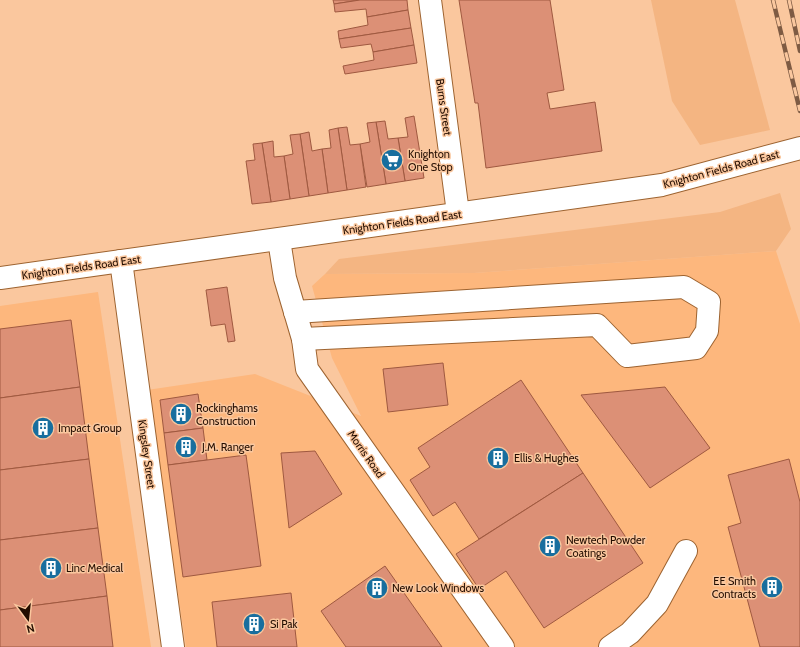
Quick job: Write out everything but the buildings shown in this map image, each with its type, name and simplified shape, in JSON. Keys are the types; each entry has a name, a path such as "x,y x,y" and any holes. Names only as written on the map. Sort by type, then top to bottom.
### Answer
{"street":[{"name":"Burns Street","path":"430,0 458,213"},
{"name":"Knighton Fields Road East","path":"0,278 279,240 662,184 800,148"},
{"name":"Morris Road","path":"279,240 285,278 303,339 307,369 502,647"},
{"name":"Kingsley Street","path":"121,262 173,647"},
{"path":"295,312 684,287 709,302 707,331 696,348 627,356 597,325 303,339"},
{"path":"610,647 630,633 657,604 686,551"}],"shaded area":[{"path":"651,0 735,0 770,130 700,145 672,101"},
{"path":"780,193 791,229 776,251 474,273 325,274 339,259 720,212"},
{"path":"776,251 800,324 800,647 186,647 147,390 255,374 361,416 332,358 312,286 325,274 474,273"},
{"path":"98,292 151,647 0,647 0,306"}],"railway":[{"path":"773,0 800,111"},
{"path":"789,0 800,51"}],"place":[{"name":"Knighton One Stop","path":"392,160"},
{"name":"Rockinghams Construction","path":"181,414"},
{"name":"Impact Group","path":"43,428"},
{"name":"J.M. Ranger","path":"186,447"},
{"name":"Ellis & Hughes","path":"498,458"},
{"name":"Newtech Powder Coatings","path":"550,546"},
{"name":"Linc Medical","path":"51,568"},
{"name":"EE Smith Contracts","path":"772,587"},
{"name":"New Look Windows","path":"377,588"},
{"name":"Si Pak","path":"254,624"}]}
